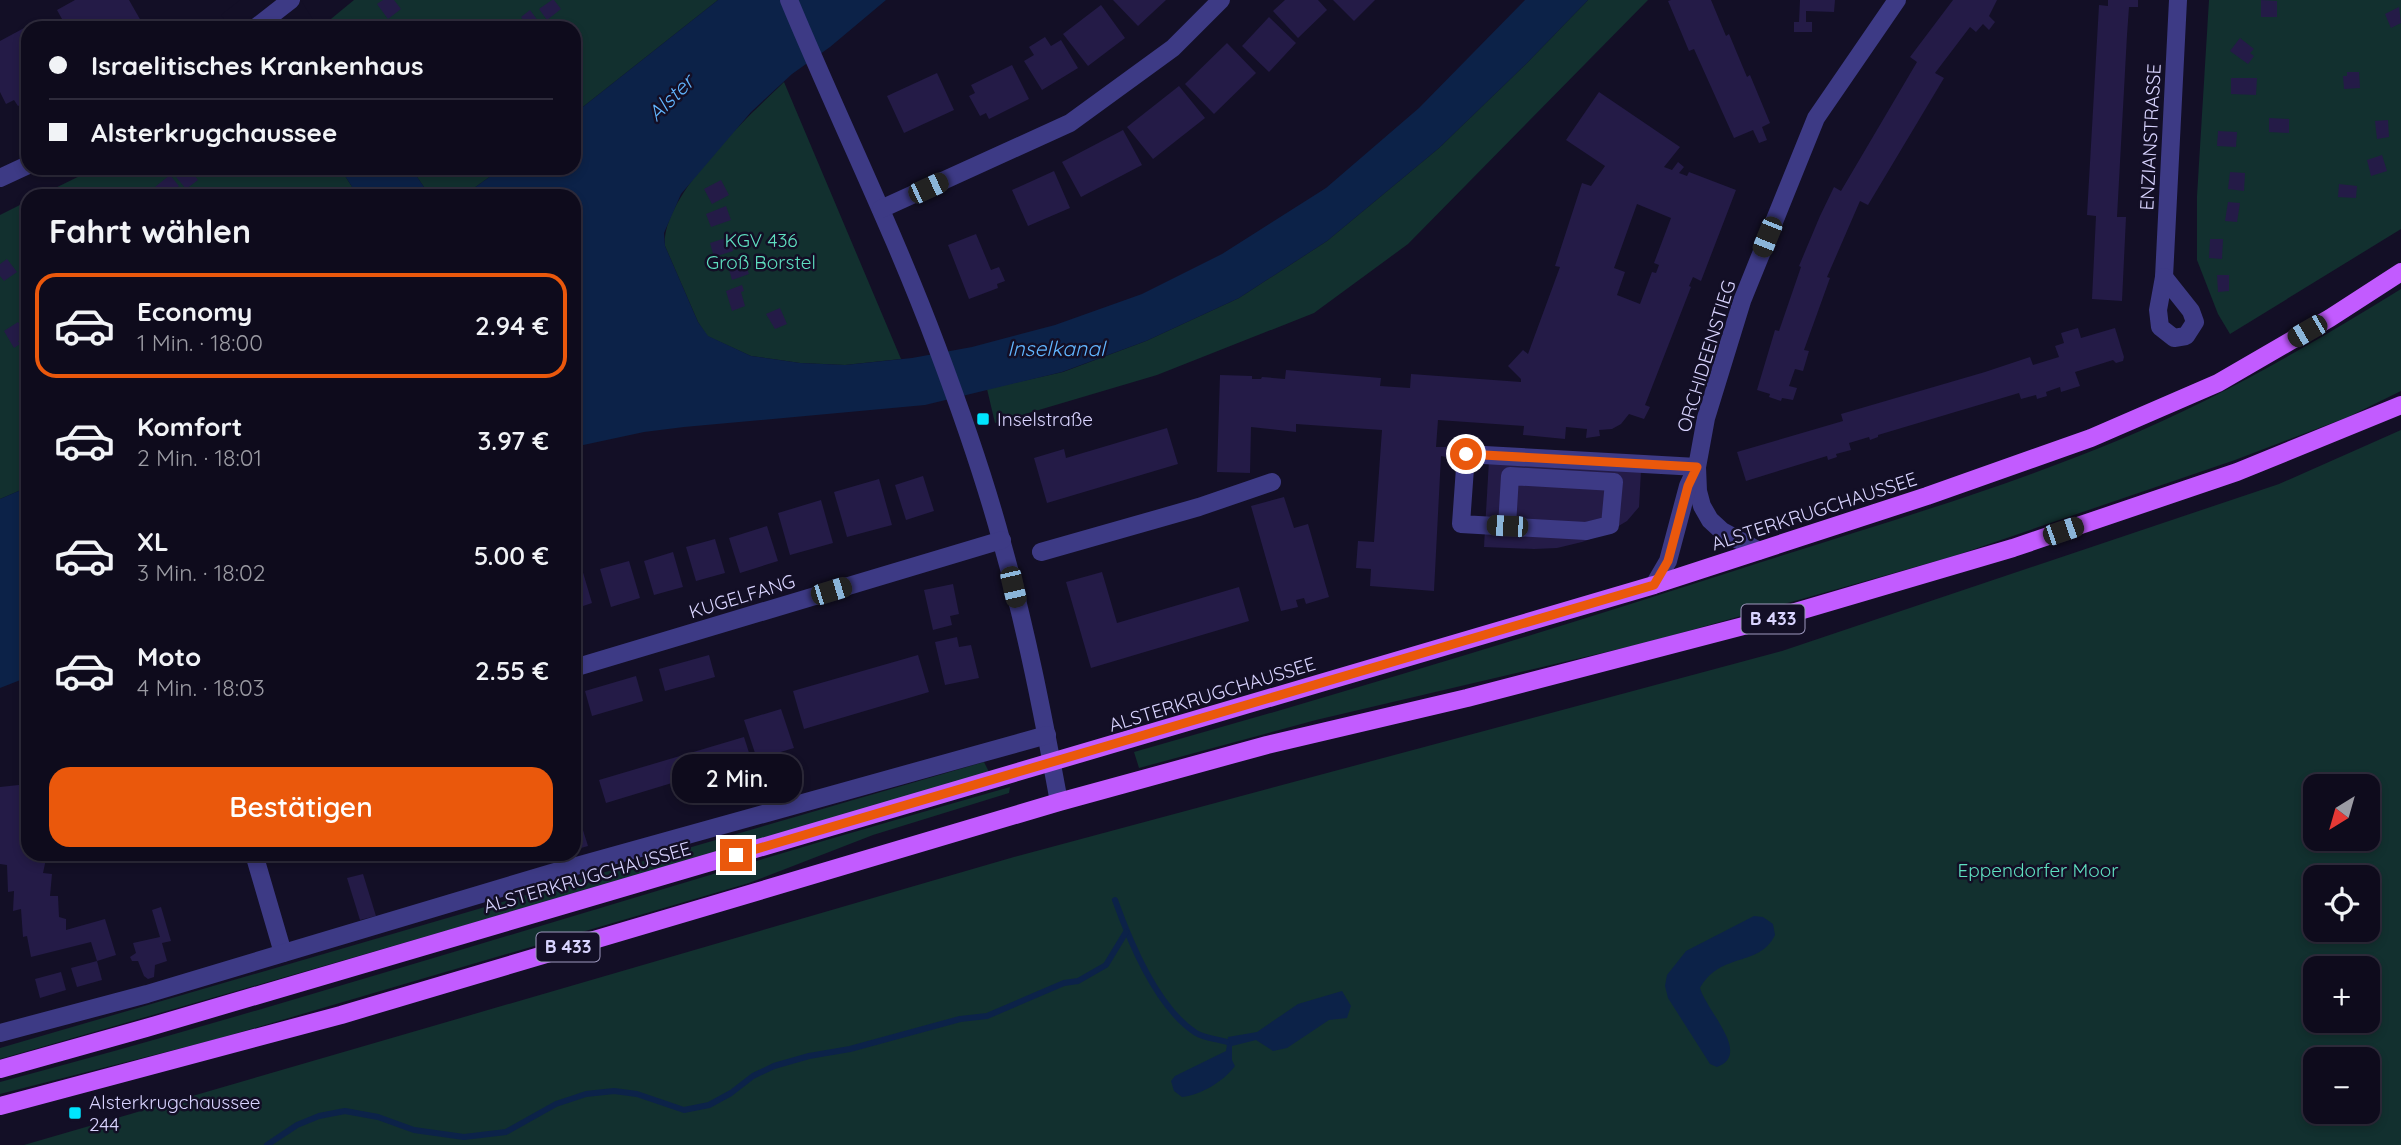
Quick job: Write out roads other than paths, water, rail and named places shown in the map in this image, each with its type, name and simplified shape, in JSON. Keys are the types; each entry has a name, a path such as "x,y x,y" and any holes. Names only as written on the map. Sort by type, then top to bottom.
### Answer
{"main road":[{"name":"ALSTERKRUGCHAUSSEE","path":"0,1069 1654,585 1927,496 2091,438 2218,383 2330,318 2401,272"},
{"name":"B 433","path":"0,1106 354,1011 1059,802 1267,745 1467,698 1769,620 2014,548 2237,472 2401,405"}],"street":[{"path":"264,21 291,0"},
{"path":"789,0 881,209 961,413 1002,540 1047,735 1059,802"},
{"path":"881,209 1070,122 1173,48 1221,0"},
{"name":"ORCHIDEENSTIEG","path":"1759,551 1730,537 1710,520 1698,491 1697,467 1706,418 1742,301 1816,118 1897,0"},
{"name":"ENZIANSTRASSE","path":"2164,277 2178,0"},
{"path":"0,178 21,168"},
{"path":"1507,526 1510,476 1614,482 1610,525 1586,531 1461,524 1466,454 1697,467"},
{"name":"ORCHIDEENSTIEG","path":"1654,585 1668,561 1688,486 1697,467"},
{"path":"1041,552 1199,507 1272,482"},
{"name":"KUGELFANG","path":"581,666 1002,540"},
{"name":"ALSTERKRUGCHAUSSEE","path":"0,1033 147,994 551,873 1047,735"},
{"path":"256,861 283,953"}],"water":[{"path":"718,0 886,0 830,47 792,74 751,112 681,194 664,233 665,246 698,322 708,336 751,356 800,363 845,365 912,358 972,347 1055,325 1142,294 1222,254 1326,188 1419,108 1525,0 1588,0 1439,148 1327,241 1239,298 1146,341 1062,372 925,405 684,427 644,432 581,446 581,189 473,189 492,175 581,175 581,108"},
{"path":"344,175 416,175 425,189 354,189"},
{"path":"21,490 21,680 0,688 0,499"},
{"path":"1754,916 1763,917 1773,924 1775,935 1768,945 1750,957 1718,969 1700,988 1729,1043 1727,1061 1717,1067 1710,1064 1668,998 1665,986 1667,975 1686,951"},
{"path":"1342,991 1351,1006 1347,1018 1329,1020 1287,1048 1273,1051 1256,1040 1232,1046 1235,1066 1218,1082 1189,1096 1182,1097 1174,1091 1171,1081 1175,1076 1226,1051 1228,1037 1257,1032 1298,1004"}],"waterway":[{"path":"1115,900 1146,973 1169,1008 1196,1033 1227,1042"},
{"path":"267,1145 297,1125 319,1116 345,1111 378,1117 414,1130 464,1137 506,1132 556,1104 586,1094 614,1091 637,1094 684,1110 709,1105 753,1076 774,1066 809,1056 850,1049 960,1019 987,1016 1064,983 1078,981 1106,965 1126,932"}],"place":[{"name":"Inselstraße","path":"983,419"},
{"name":"Alsterkrugchaussee 244","path":"75,1113"}],"water label":[{"name":"Alster","path":"671,98"},
{"name":"Inselkanal","path":"1056,349"}],"park label":[{"name":"KGV 436 Groß Borstel","path":"761,251"},
{"name":"Eppendorfer Moor","path":"2038,870"}]}
